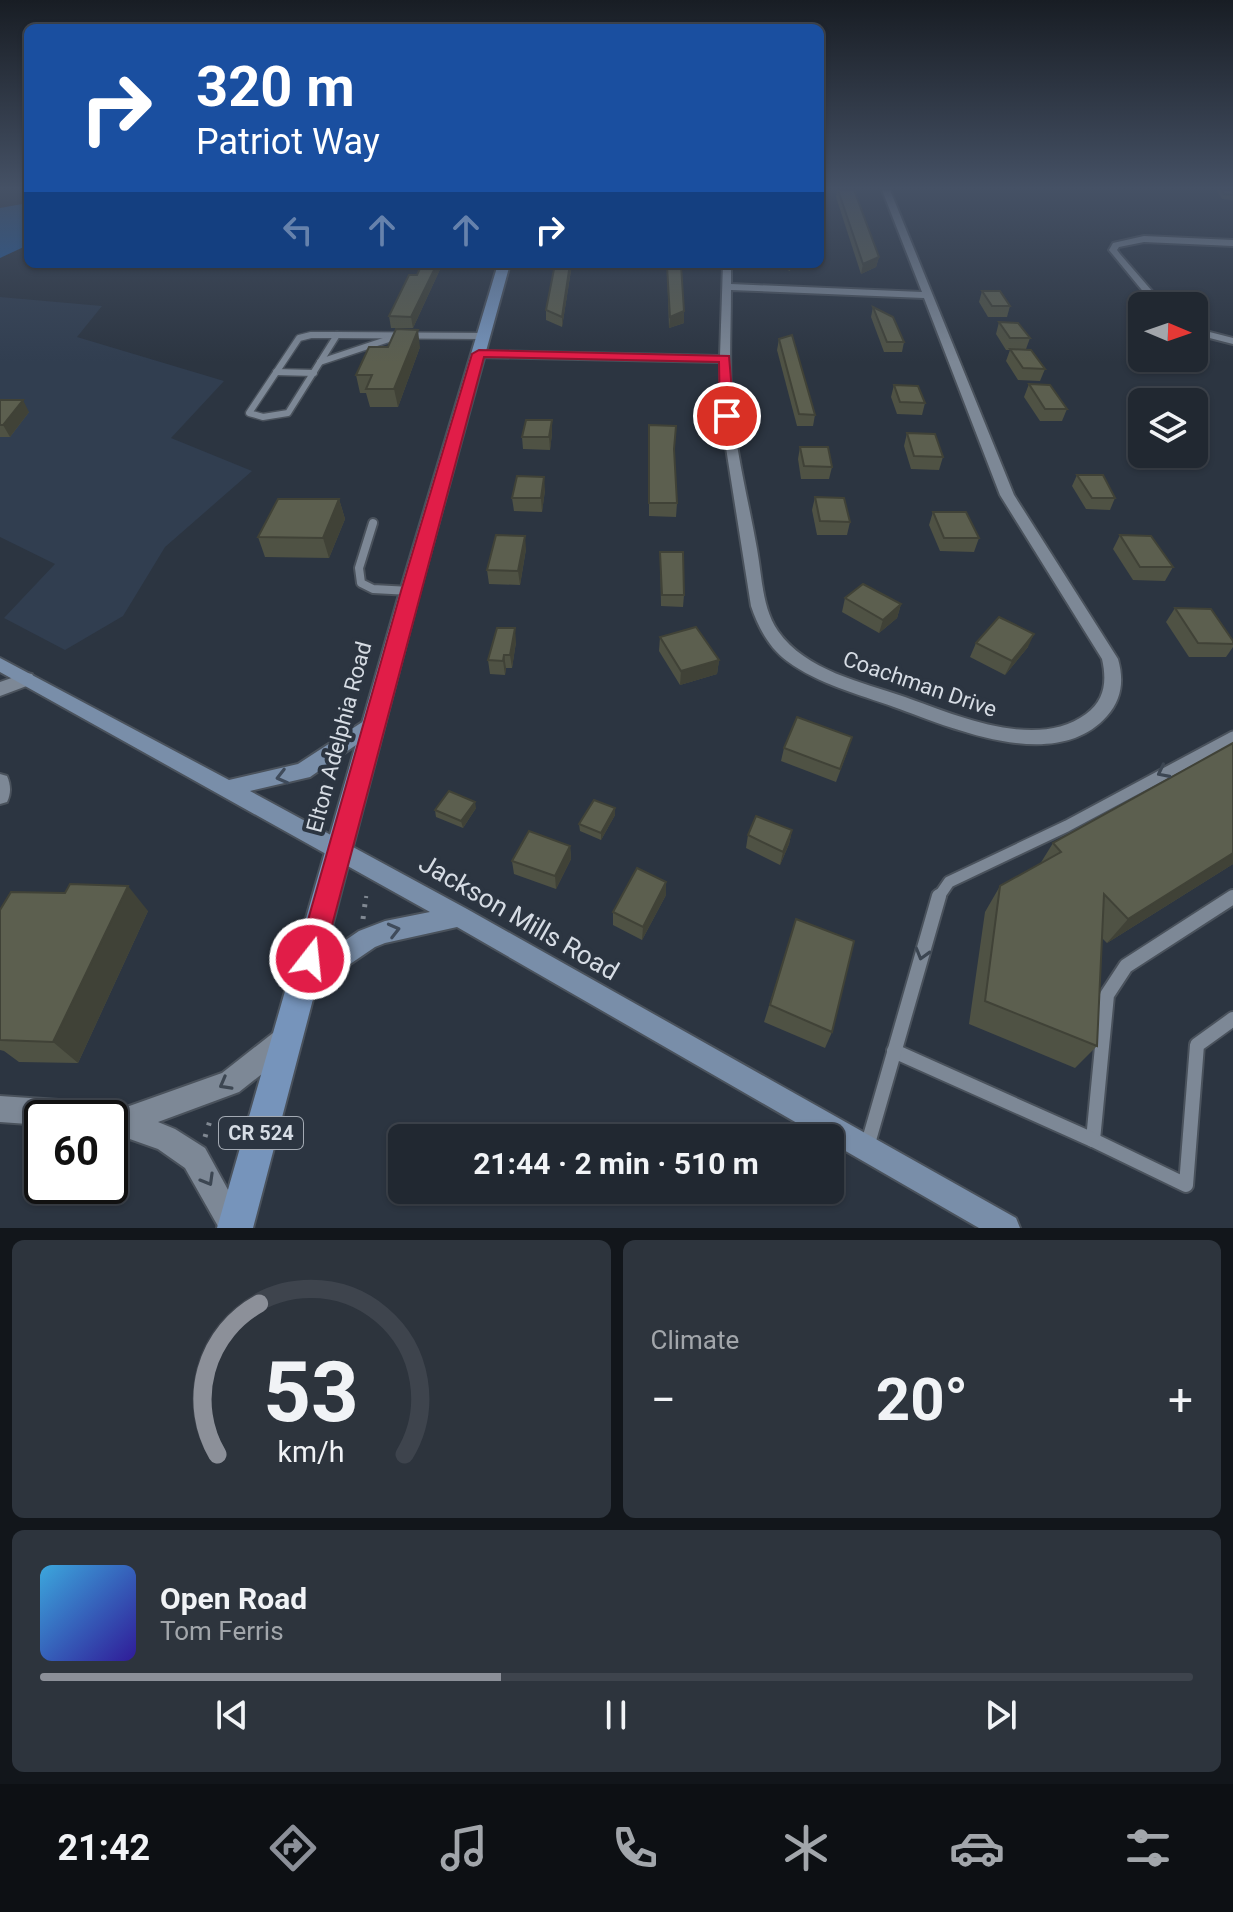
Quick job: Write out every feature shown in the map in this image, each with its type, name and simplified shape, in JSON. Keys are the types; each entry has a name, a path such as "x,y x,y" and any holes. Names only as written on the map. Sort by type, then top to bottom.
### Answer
{"main road":[{"name":"Elton Adelphia Road","path":"235,1228 410,591 503,268"},
{"name":"Jackson Mills Road","path":"0,664 459,916 1006,1228"},
{"path":"225,789 303,771 373,724"},
{"path":"303,983 367,939 385,932 459,916"}],"street":[{"name":"Coachman Drive","path":"727,268 727,416 759,606 765,625 774,639 816,671 966,725 1016,736 1066,732 1092,720 1108,703 1114,682 1110,659 1007,495 908,247"},
{"path":"1115,247 1116,255 1148,292"},
{"path":"727,287 926,295"},
{"path":"1208,335 1233,341"},
{"path":"479,354 725,359"},
{"path":"0,689 26,679"},
{"path":"0,782 0,796"},
{"path":"128,1120 230,1083 288,1037"},
{"path":"0,1109 24,1111"},
{"path":"128,1123 166,1138 195,1158 235,1228"}],"lane":[{"path":"337,335 288,413 277,417 253,416 249,413 299,338 337,335 483,336"},
{"path":"320,362 399,336"},
{"path":"276,372 314,373"},
{"path":"373,523 359,568 361,583 373,589 410,591"},
{"path":"866,1150 939,895 949,882 1067,826 1233,737"},
{"path":"1093,1140 1107,995 1126,966 1233,897"},
{"path":"894,1051 1186,1185 1197,1045 1233,1019"}],"path":[{"path":"318,810 327,773"},
{"path":"363,928 367,891"},
{"path":"203,1144 212,1114"}],"shaded area":[{"path":"0,247 23,247 0,258"},
{"path":"0,297 102,306 77,337 224,381 171,438 252,471 165,547 123,616 65,650 4,618 55,564 0,537"}],"building":[{"path":"857,247 875,247 879,257 863,264"},
{"path":"420,268 435,268 411,317 389,316 409,275 417,275"},
{"path":"554,268 569,268 562,317 546,310"},
{"path":"667,268 681,268 684,311 670,317"},
{"path":"982,291 1000,291 1010,306 992,306"},
{"path":"873,307 893,317 904,342 887,342"},
{"path":"999,322 1018,323 1030,338 1010,338"},
{"path":"396,329 418,330 394,389 366,389 372,375 356,375 369,347 388,347"},
{"path":"792,335 815,415 799,414 779,339"},
{"path":"1010,349 1031,350 1045,369 1023,368"},
{"path":"1029,384 1050,385 1067,409 1045,409"},
{"path":"894,385 918,386 925,403 900,402"},
{"path":"0,400 23,400 3,425 0,425"},
{"path":"526,420 552,420 549,437 522,437"},
{"path":"649,425 676,426 677,503 649,503"},
{"path":"907,433 935,434 943,457 914,456"},
{"path":"800,447 828,447 832,467 804,466"},
{"path":"1077,475 1103,475 1115,498 1092,498"},
{"path":"517,476 544,477 541,498 512,498"},
{"path":"815,497 844,498 850,522 820,521"},
{"path":"278,499 339,499 323,538 258,537"},
{"path":"933,512 966,512 979,538 944,538"},
{"path":"496,535 525,536 518,571 487,570"},
{"path":"1120,535 1151,536 1173,567 1140,567"},
{"path":"660,552 683,552 684,595 662,595"},
{"path":"863,584 901,604 883,620 845,598"},
{"path":"1175,608 1211,609 1233,644 1198,643"},
{"path":"999,617 1034,634 1012,661 976,643"},
{"path":"696,627 719,660 681,671 660,637"},
{"path":"497,628 515,628 510,655 504,655 503,661 488,660"},
{"path":"797,717 852,737 840,769 784,748"},
{"path":"1233,743 1233,853 1128,919 1104,894 1097,1046 985,1001 1000,886 1061,852 1053,843"},
{"path":"449,791 475,802 461,821 435,810"},
{"path":"594,800 615,808 601,833 579,824"},
{"path":"756,816 792,830 783,852 748,835"},
{"path":"529,831 570,846 555,876 512,861"},
{"path":"637,868 666,882 643,927 613,912"},
{"path":"70,884 128,886 53,1042 0,1040 0,910 11,892 65,893"},
{"path":"796,919 854,941 832,1032 770,1005"}],"route":[{"path":"310,959 410,591 479,354 610,354 725,359 727,416"}]}
